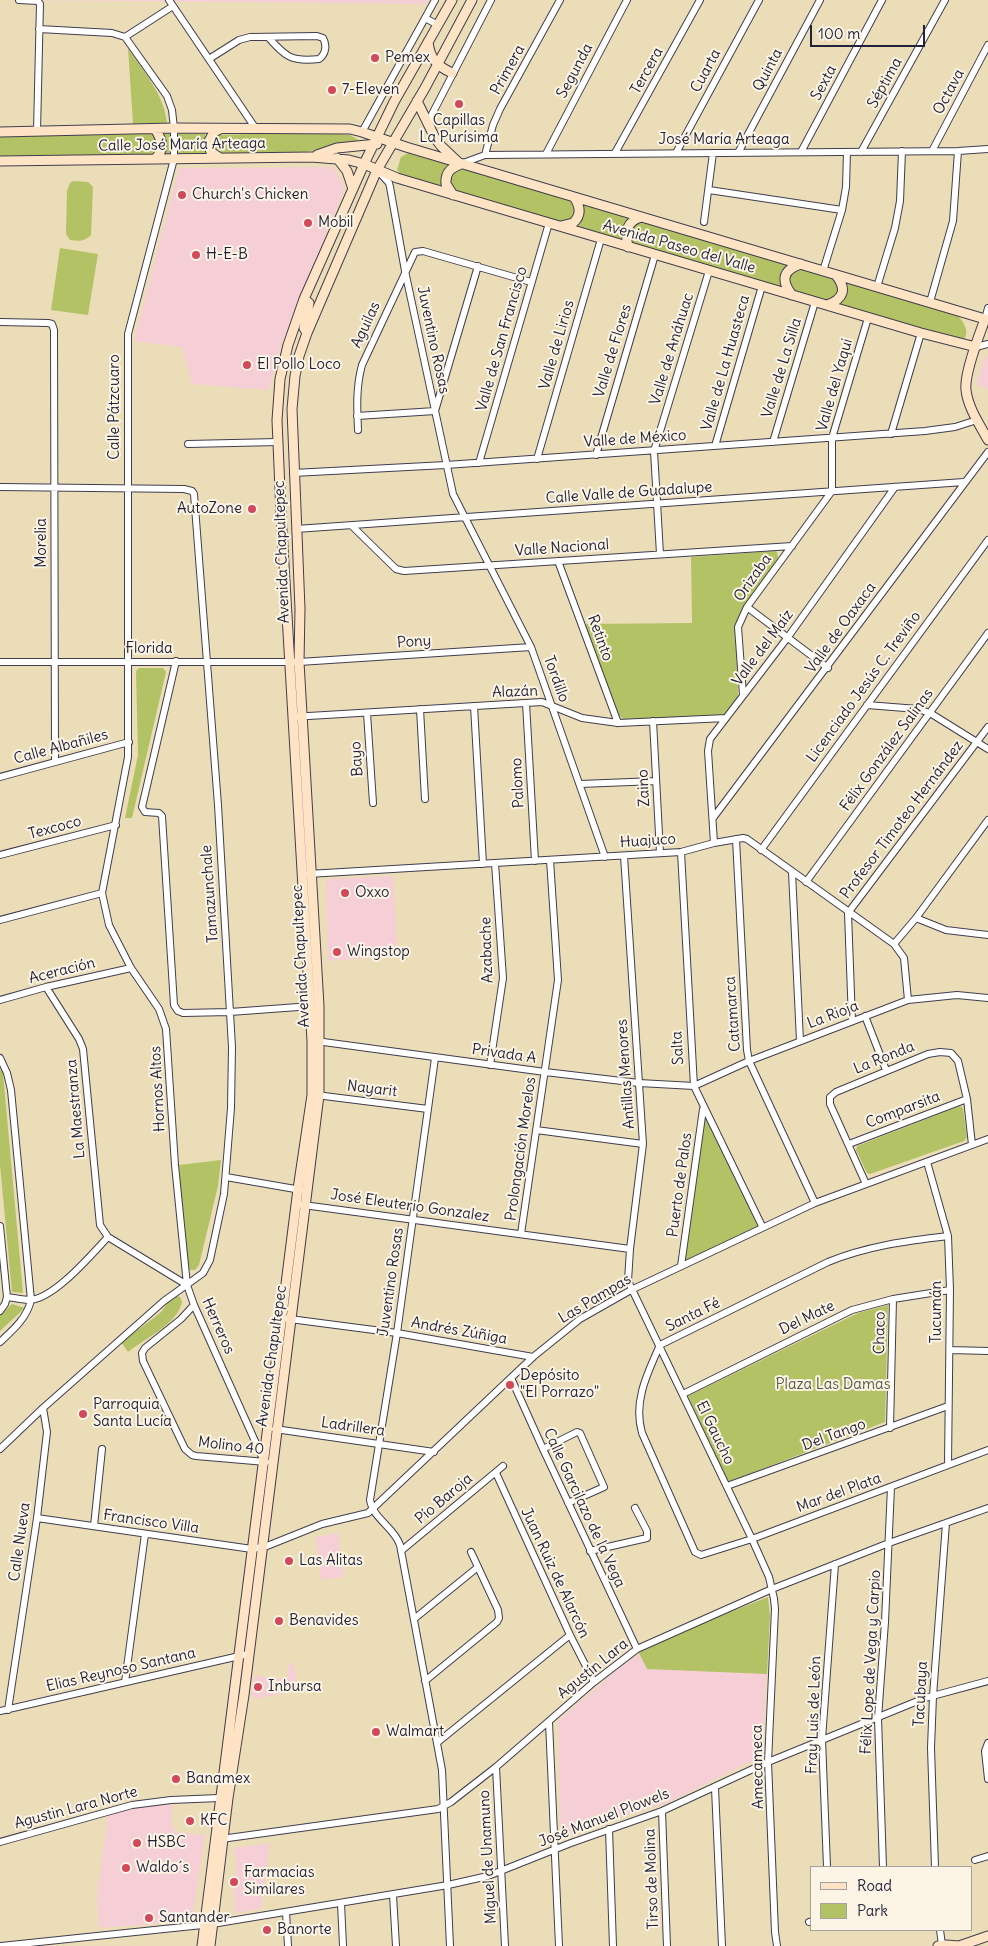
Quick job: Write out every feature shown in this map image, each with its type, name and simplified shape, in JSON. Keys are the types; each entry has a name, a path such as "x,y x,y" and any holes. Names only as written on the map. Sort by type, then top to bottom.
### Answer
{"main road":[{"name":"Avenida Chapultepec","path":"210,1946 208,1925 219,1839 226,1815 240,1720 248,1654 256,1548 301,1204 308,1190 316,1095 314,1006 306,874 292,717 277,431 281,370 304,299 364,164 394,102 452,0"},
{"name":"Avenida Chapultepec","path":"306,874 299,662 300,609 292,427 295,376 307,333 377,170 438,65 472,0"},
{"path":"428,42 431,56 438,65 452,73"},
{"path":"417,101 432,133 441,146 460,164 452,167 446,175 446,184 453,195"},
{"name":"Calle José María Arteaga","path":"0,132 174,128 338,128 362,132 376,141"},
{"path":"155,159 161,150 162,144 156,129"},
{"path":"220,129 214,132 208,143 211,152 220,159"},
{"path":"311,157 337,148 376,141 392,142"},
{"name":"Avenida Paseo del Valle","path":"392,142 406,148 987,319"},
{"name":"Calle José María Arteaga","path":"0,161 311,157 336,158 364,164 377,170"},
{"path":"336,158 347,171 353,189"},
{"name":"Avenida Paseo del Valle","path":"377,170 453,195 868,318 976,347"},
{"path":"558,226 570,224 576,220 579,209 574,197"},
{"path":"628,246 626,235 629,225 633,220 642,217"},
{"path":"792,295 785,284 786,276 792,267 801,264"},
{"path":"827,305 838,300 842,293 842,282 836,275"},
{"path":"304,299 309,304 304,328 307,333"},
{"path":"987,319 976,347 966,389 969,402 988,440"},
{"path":"277,431 284,434 292,427"},
{"path":"278,442 287,448 294,472"},
{"path":"301,1204 298,1189 316,1095"},
{"path":"219,1839 219,1798 238,1656 256,1548"},
{"path":"234,1689 238,1696 240,1720"},
{"path":"219,1798 224,1803 226,1815"},
{"path":"202,1946 208,1925"},
{"path":"940,1945 959,1946 988,1936"}],"street":[{"path":"19,0 39,1 37,131"},
{"path":"362,132 435,0"},
{"path":"428,122 491,0"},
{"name":"Primera","path":"485,155 493,125 500,109 560,0"},
{"name":"Segunda","path":"546,154 627,0"},
{"name":"Tercera","path":"615,153 700,0"},
{"name":"Cuarta","path":"676,153 759,0"},
{"name":"Quinta","path":"738,152 820,0"},
{"name":"Sexta","path":"801,152 882,0"},
{"name":"Séptima","path":"861,152 945,0"},
{"path":"39,29 112,33 125,37 171,3 256,129"},
{"path":"425,18 438,25"},
{"path":"209,59 240,40 250,37 320,36 325,41 324,52 319,59 289,57 283,54 268,37"},
{"name":"Calle Pátzcuaro","path":"125,37 167,96 172,110 174,128 174,159 128,334 127,488 130,662"},
{"name":"Octava","path":"932,151 988,45"},
{"name":"José María Arteaga","path":"460,164 485,155 958,151 988,149"},
{"path":"877,286 895,228 900,201 902,151"},
{"path":"930,302 953,221 958,151"},
{"path":"824,271 842,210 846,187 847,152"},
{"path":"704,222 713,153"},
{"name":"Juventino Rosas","path":"377,170 389,183 405,271 446,465 453,494 464,517"},
{"path":"709,190 842,210"},
{"name":"Valle de San Francisco","path":"479,463 549,223"},
{"name":"Valle de Lirios","path":"538,459 601,239"},
{"name":"Aguilas","path":"358,430 357,381 362,365 413,254 417,251 478,266"},
{"name":"Valle de Flores","path":"596,455 655,255"},
{"path":"358,416 435,411 478,266 532,282"},
{"name":"Valle de Anáhuac","path":"660,554 654,451 709,271"},
{"name":"Valle de La Huasteca","path":"715,446 762,286"},
{"name":"Valle de La Silla","path":"772,442 815,302"},
{"path":"987,319 988,308"},
{"name":"Valle del Yaqui","path":"832,491 832,438 868,318"},
{"name":"Morelia","path":"0,322 46,322 52,324 54,330 55,762"},
{"path":"891,434 921,333"},
{"path":"976,347 988,344"},
{"name":"Valle de México","path":"294,472 479,463 891,434 955,427 977,420"},
{"path":"188,444 278,442"},
{"name":"Valle de Oaxaca","path":"713,818 828,668 988,452"},
{"name":"Calle Valle de Guadalupe","path":"296,529 964,482"},
{"name":"Valle del Maíz","path":"714,843 708,746 712,735 788,637 895,487"},
{"path":"0,488 127,488"},
{"name":"Tamazunchale","path":"127,488 184,489 192,491 195,499 218,805 230,1012 231,1108 226,1177 210,1260 203,1273 187,1285"},
{"name":"Orizaba","path":"743,695 738,626 747,607 832,491"},
{"name":"Tordillo","path":"464,517 491,566 531,647 605,857"},
{"name":"Valle Nacional","path":"352,526 399,570 408,571 792,546"},
{"name":"Licenciado Jesús C. Treviño","path":"761,850 988,540"},
{"name":"Retinto","path":"558,561 618,724"},
{"path":"747,607 828,668"},
{"name":"Félix González Salinas","path":"806,882 988,634"},
{"name":"Pony","path":"299,662 531,647"},
{"path":"176,661 142,807 145,812 159,813 162,816 173,1001 176,1009 183,1013 230,1012 314,1006"},
{"name":"Florida","path":"0,662 299,662"},
{"name":"Hornos Altos","path":"130,662 128,757 102,893 109,925 131,968 159,1009 166,1029 175,1165 187,1285"},
{"name":"Alazán","path":"292,717 542,702 582,718 618,724 726,718"},
{"name":"Palomo","path":"526,703 535,861"},
{"path":"867,705 918,709 930,713 978,741 988,749"},
{"path":"474,706 483,864"},
{"path":"420,710 425,799"},
{"name":"Bayo","path":"367,713 373,804"},
{"name":"Zaino","path":"652,721 660,853"},
{"name":"Profesor Timoteo Hernández","path":"852,1021 848,913 988,727"},
{"name":"Calle Albañiles","path":"0,778 129,742"},
{"path":"580,784 656,781"},
{"path":"894,944 916,918 988,820"},
{"name":"Texcoco","path":"0,855 116,825"},
{"path":"736,839 747,839 848,913 894,944 902,952 906,964 908,1000"},
{"name":"Huajuco","path":"306,874 681,852 736,839"},
{"name":"Catamarca","path":"736,839 749,1061 815,1203"},
{"name":"Salta","path":"681,852 694,1086 762,1226"},
{"name":"Antillas Menores","path":"624,856 643,1144 630,1249 628,1277 631,1290"},
{"name":"Prolongación Morelos","path":"521,1234 558,980 550,860"},
{"name":"Azabache","path":"490,1065 503,978 495,863"},
{"path":"792,872 800,1041"},
{"path":"0,920 102,893"},
{"path":"916,918 946,930 988,935"},
{"name":"Aceración","path":"0,1000 46,987 131,968"},
{"name":"La Maestranza","path":"46,987 79,1039 83,1050 98,1213 100,1225 108,1237"},
{"name":"La Rioja","path":"694,1086 749,1061 908,1000 956,995 988,998"},
{"path":"866,1016 886,1070"},
{"name":"Privada A","path":"316,1041 545,1072 639,1083 694,1086"},
{"name":"La Ronda","path":"866,1184 830,1104 830,1097 836,1092 886,1070 928,1054 951,1053 958,1061 967,1099 972,1145"},
{"path":"0,1058 8,1073 11,1090 31,1300 28,1310 0,1342"},
{"name":"Juventino Rosas","path":"373,1510 370,1492 397,1333 435,1058"},
{"name":"Nayarit","path":"316,1095 428,1109"},
{"name":"Comparsita","path":"849,1144 967,1099"},
{"name":"Puerto de Palos","path":"681,1266 704,1108"},
{"path":"536,1130 643,1144"},
{"name":"Las Pampas","path":"256,1548 311,1528 365,1515 373,1510 533,1357 580,1319 631,1290 762,1226 815,1203 988,1139"},
{"name":"Tucumán","path":"927,1162 948,1236 950,1290 948,1466"},
{"path":"226,1177 308,1190"},
{"name":"José Eleuterio Gonzalez","path":"301,1204 630,1249"},
{"path":"0,1226 7,1297 0,1311"},
{"name":"Santa Fé","path":"697,1554 639,1423 641,1392 660,1346 828,1262 854,1251 895,1242 948,1236"},
{"path":"7,1297 31,1300 44,1297 58,1287 108,1237"},
{"name":"Herreros","path":"108,1237 187,1285 194,1305 268,1463"},
{"path":"0,1449 43,1408 164,1301 187,1285"},
{"name":"El Gaucho","path":"631,1290 660,1346 752,1539 772,1589"},
{"name":"Del Mate","path":"683,1394 852,1310 893,1299 950,1290"},
{"name":"Chaco","path":"890,1428 893,1299"},
{"name":"Molino 40","path":"194,1305 181,1319 145,1348 142,1353 143,1361 188,1453 196,1456 268,1463"},
{"name":"Andrés Zúñiga","path":"286,1319 397,1333 533,1357"},
{"path":"950,1350 988,1351"},
{"name":"Calle Garcilazo de la Vega","path":"511,1378 636,1649"},
{"name":"Del Tango","path":"727,1486 948,1406"},
{"name":"Calle Nueva","path":"8,1710 37,1518 47,1432 43,1408"},
{"name":"Ladrillera","path":"272,1429 434,1452"},
{"path":"543,1449 577,1432 580,1433 604,1487 568,1503"},
{"path":"94,1526 102,1449"},
{"name":"Mar del Plata","path":"697,1554 705,1554 752,1539 988,1450"},
{"name":"Pío Baroja","path":"402,1551 503,1466"},
{"name":"Juan Ruiz de Alarcón","path":"496,1473 570,1635 594,1682"},
{"name":"Félix Lope de Vega y Carpio","path":"883,1866 878,1718 891,1487"},
{"path":"590,1551 646,1538 647,1531 635,1508"},
{"name":"Agustín Lara","path":"219,1839 431,1811 444,1806 496,1767 594,1682 636,1649 772,1589 889,1543 988,1508"},
{"path":"373,1510 395,1535 402,1551 438,1742 442,1770 450,1946"},
{"name":"Francisco Villa","path":"37,1518 256,1548"},
{"name":"Tacubaya","path":"935,1866 931,1748 946,1523"},
{"path":"125,1682 145,1534"},
{"path":"425,1681 497,1622 499,1618 498,1610 471,1552"},
{"name":"Fray Luis de León","path":"827,1866 822,1739 835,1564"},
{"path":"414,1619 478,1567"},
{"name":"Amecameca","path":"772,1589 775,1609 768,1762 777,1946"},
{"path":"438,1742 570,1635"},
{"name":"Elias Reynoso Santana","path":"0,1711 248,1654"},
{"name":"José Manuel Plowels","path":"1,1946 208,1925 448,1885 502,1872 554,1849 662,1811 822,1739 933,1696 988,1681"},
{"path":"549,1722 559,1946"},
{"path":"988,1743 985,1751 988,1779"},
{"name":"Miguel de Unamuno","path":"496,1767 505,1946"},
{"path":"715,1788 722,1946"},
{"name":"Agustin Lara Norte","path":"0,1842 132,1805 171,1800 219,1798"},
{"name":"Tirso de Molina","path":"662,1811 668,1946"},
{"path":"609,1829 613,1946"},
{"path":"974,1860 988,1856"},
{"path":"393,1894 396,1946"},
{"path":"341,1903 343,1946"},
{"path":"286,1912 288,1946"},
{"path":"940,1931 940,1945"}],"shaded area":[{"path":"23,0 428,0 425,4"},
{"path":"333,167 345,188 281,345 269,390 192,384 182,347 134,341 179,168"},
{"path":"985,356 988,357 988,389 976,385"},
{"path":"393,876 398,956 328,961 326,879"},
{"path":"338,1533 344,1577 321,1580 316,1537"},
{"path":"768,1597 770,1616 762,1756 669,1802 561,1836 558,1721 618,1669 642,1652"},
{"path":"293,1662 299,1690 256,1699 251,1695 254,1676 287,1679 289,1664"},
{"path":"144,1805 173,1805 171,1822 173,1829 177,1832 205,1835 192,1921 99,1928 97,1896 108,1815"},
{"path":"270,1843 261,1909 234,1913 235,1899 230,1877 235,1876 237,1865 233,1848"}],"green space":[{"path":"128,48 158,93 167,123 133,124"},
{"path":"318,132 350,135 360,141 358,143 293,154 220,154 213,146 213,139 218,135"},
{"path":"145,133 205,134 205,156 0,159 0,136"},
{"path":"408,153 955,314 961,319 966,335 965,338 958,340 401,175 397,170 401,157"},
{"path":"73,181 88,182 93,187 91,235 81,240 70,240 66,234 67,191 70,183"},
{"path":"60,248 98,254 88,315 51,310"},
{"path":"777,552 778,558 737,621 738,700 725,715 623,719 619,715 584,624 692,623 691,557"},
{"path":"139,668 163,668 166,672 132,818 125,818 138,755 136,671"},
{"path":"0,1069 3,1073 23,1293 12,1292 0,1165"},
{"path":"960,1106 963,1108 967,1137 964,1141 870,1174 867,1173 856,1150 857,1146"},
{"path":"703,1108 762,1226 681,1266"},
{"path":"221,1160 218,1186 199,1265 195,1270 190,1270 185,1262 179,1165"},
{"path":"175,1295 180,1297 182,1302 174,1318 128,1352 121,1342 160,1313"},
{"path":"12,1304 25,1308 0,1331 0,1315"},
{"name":"Plaza Las Damas","path":"888,1305 885,1422 728,1482 688,1396 858,1313"},
{"path":"768,1597 770,1616 767,1674 647,1669 637,1649"}],"place":[{"name":"Pemex","path":"375,58"},
{"name":"7-Eleven","path":"332,90"},
{"name":"Capillas La Purísima","path":"459,104"},
{"name":"Church's Chicken","path":"182,195"},
{"name":"Mobil","path":"308,223"},
{"name":"H-E-B","path":"196,255"},
{"name":"El Pollo Loco","path":"247,365"},
{"name":"AutoZone","path":"252,509"},
{"name":"Oxxo","path":"345,893"},
{"name":"Wingstop","path":"337,952"},
{"name":"Depósito \"El Porrazo\"","path":"510,1385"},
{"name":"Parroquia Santa Lucía","path":"83,1414"},
{"name":"Las Alitas","path":"289,1561"},
{"name":"Benavides","path":"279,1621"},
{"name":"Inbursa","path":"258,1687"},
{"name":"Walmart","path":"376,1732"},
{"name":"Banamex","path":"176,1779"},
{"name":"KFC","path":"190,1821"},
{"name":"HSBC","path":"137,1843"},
{"name":"Waldo´s","path":"126,1868"},
{"name":"Farmacias Similares","path":"234,1882"},
{"name":"Santander","path":"149,1918"},
{"name":"Banorte","path":"267,1930"}]}
